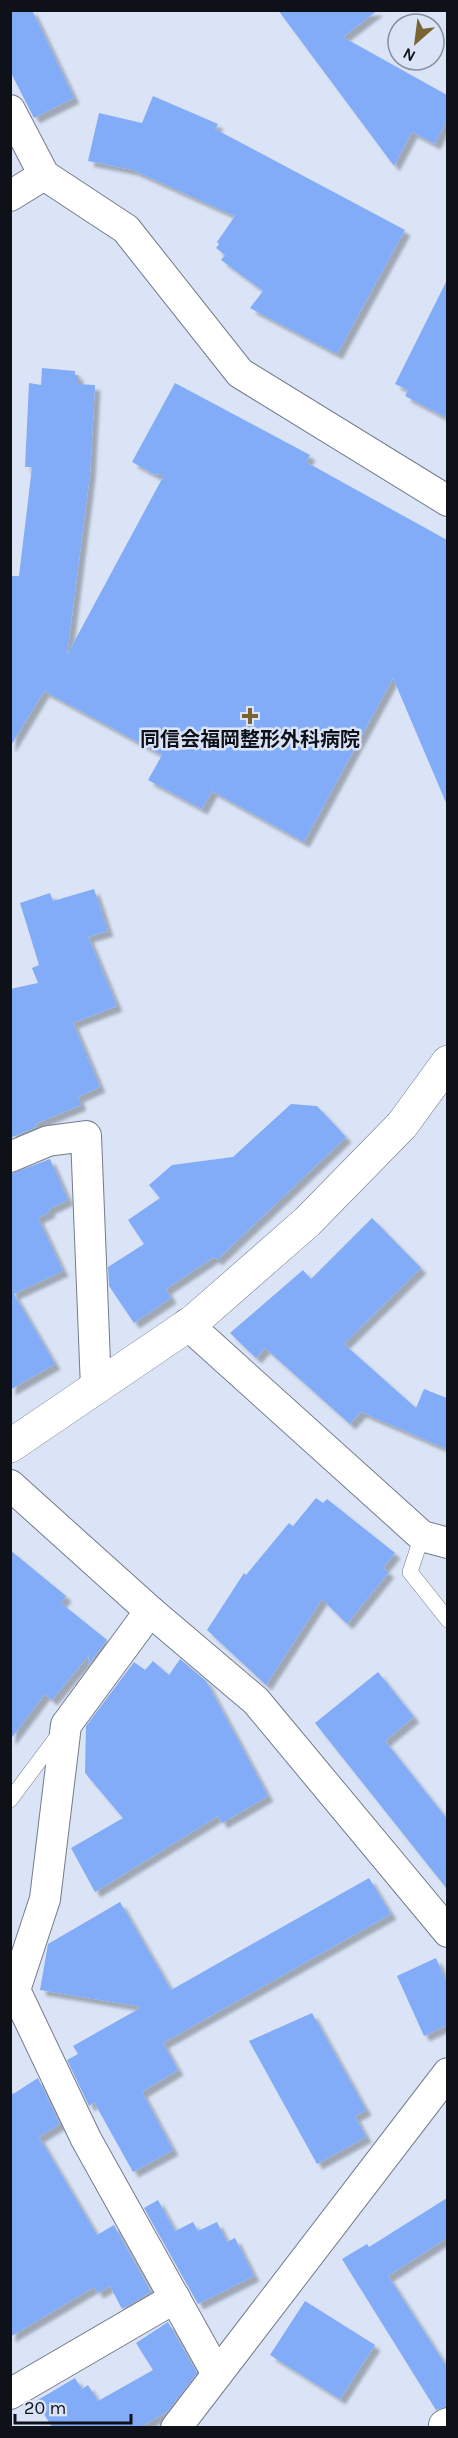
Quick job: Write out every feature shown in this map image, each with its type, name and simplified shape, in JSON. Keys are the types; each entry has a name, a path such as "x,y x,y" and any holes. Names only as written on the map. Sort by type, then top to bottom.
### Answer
{"street":[{"path":"10,110 44,175 126,229 240,374 447,501"},
{"path":"10,196 44,175"},
{"path":"10,1446 187,1324 308,1222 402,1125 447,1062"},
{"path":"10,1157 48,1141 86,1136 96,1388"},
{"path":"187,1324 435,1540"},
{"path":"10,1485 150,1611 256,1701 447,1932"},
{"path":"150,1611 66,1725 45,1899 15,1990 86,2139 218,2374"},
{"path":"177,2427 447,2073"},
{"path":"10,2394 175,2298"},
{"path":"445,2427 447,2423"}],"lane":[{"path":"435,1540 410,1572 447,1620"},
{"path":"10,1800 66,1725"}],"building":[{"path":"10,10 32,10 74,98 34,118 10,71"},
{"path":"278,10 378,10 343,37 386,61 386,72 406,72 447,95 447,120 435,144 412,132 394,166"},
{"path":"153,96 218,124 215,129 405,230 337,354 250,308 263,291 221,260 225,255 216,248 219,244 217,242 235,216 133,170 88,161 99,113 142,123"},
{"path":"447,280 447,418 405,396 408,390 395,384"},
{"path":"42,368 75,371 75,375 78,375 78,384 95,385 90,474 67,655 164,475 154,474 132,462 175,383 310,455 306,462 447,540 447,805 393,678 304,842 212,791 202,809 148,780 162,755 44,691 10,747 10,576 19,576 32,467 25,467 29,383 41,385"},
{"path":"94,889 108,931 88,937 117,1006 73,1023 100,1087 78,1097 81,1105 35,1124 36,1127 10,1138 10,989 38,983 32,968 39,965 20,903 50,893 53,901"},
{"path":"291,1104 317,1106 346,1137 217,1260 214,1257 166,1289 171,1298 134,1323 109,1286 108,1267 144,1244 128,1220 160,1198 149,1185 172,1165 233,1157"},
{"path":"50,1159 68,1200 49,1209 50,1212 38,1218 63,1271 14,1294 55,1364 10,1390 10,1174"},
{"path":"372,1218 421,1268 344,1344 416,1408 424,1389 447,1398 447,1449 361,1412 350,1424 265,1348 256,1358 230,1333 303,1270 311,1279"},
{"path":"316,1498 323,1503 327,1499 395,1553 383,1568 389,1572 347,1624 322,1599 266,1685 207,1630 244,1573 246,1575 289,1523 293,1526"},
{"path":"10,1550 66,1596 61,1603 107,1640 88,1665 89,1655 52,1700 45,1694 10,1740"},
{"path":"180,1659 206,1681 268,1796 222,1823 218,1816 95,1892 71,1848 123,1818 85,1773 86,1726 134,1662 145,1670 153,1661 169,1675"},
{"path":"378,1672 414,1717 385,1741 447,1819 447,1889 315,1723"},
{"path":"369,1878 391,1914 163,2043 178,2070 142,2092 173,2150 133,2172 94,2102 89,2106 67,2060 78,2054 73,2046 142,2007 40,1990 48,1944 120,1902 171,1990"},
{"path":"436,1958 447,1983 447,2025 424,2036 397,1976"},
{"path":"312,2013 366,2110 355,2116 366,2137 317,2164 249,2041"},
{"path":"38,2078 60,2124 39,2137 97,2235 114,2225 151,2292 122,2309 110,2286 98,2293 94,2287 10,2337 10,2089 13,2094"},
{"path":"447,2198 447,2238 388,2276 447,2367 447,2406 436,2410 342,2259 367,2244 369,2247"},
{"path":"158,2200 175,2231 193,2222 198,2231 217,2222 227,2242 235,2238 254,2276 198,2304 144,2208"},
{"path":"305,2301 375,2345 340,2399 270,2355"},
{"path":"168,2322 197,2373 167,2412 140,2427 52,2427 36,2401 75,2378 82,2389 88,2385 98,2401 153,2370 136,2343"}],"place":[{"name":"同信会福岡整形外科病院","path":"250,716"}]}
